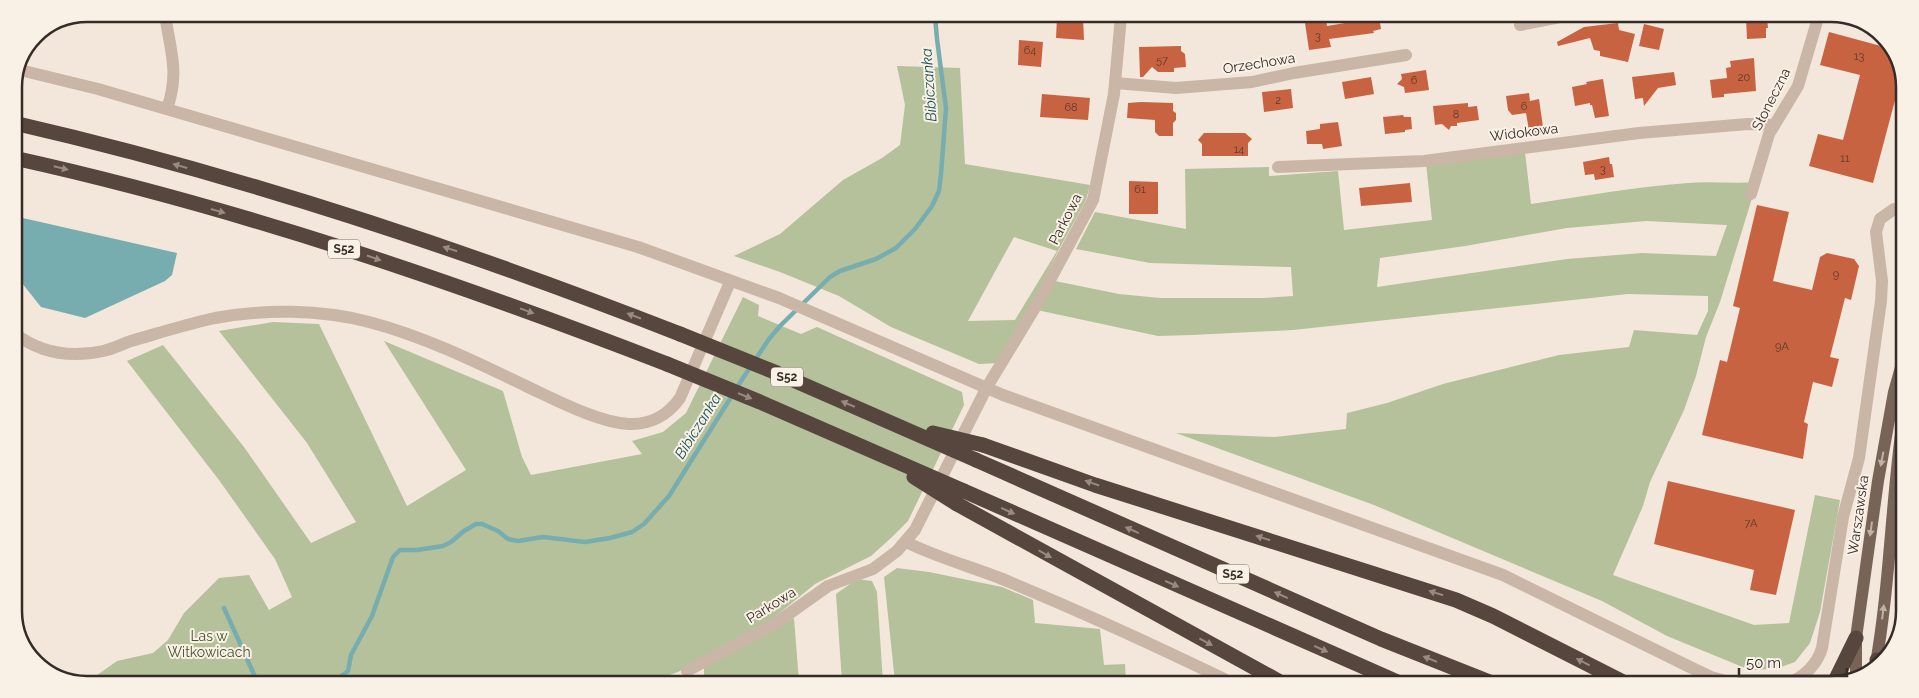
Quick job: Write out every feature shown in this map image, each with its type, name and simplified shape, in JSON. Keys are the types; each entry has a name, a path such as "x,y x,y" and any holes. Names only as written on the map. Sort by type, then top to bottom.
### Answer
{"highway":[{"name":"S52","path":"23,125 170,163 359,219 514,271 680,334 893,423 1381,639 1472,676"},
{"name":"S52","path":"23,160 133,187 360,254 500,301 668,364 875,452 960,498 1383,676"},
{"path":"893,423 983,445 1095,484 1456,600 1493,616 1610,676"},
{"path":"960,498 1270,676"},
{"path":"1838,675 1856,638"}],"main road":[{"name":"Warszawska","path":"1856,670 1856,638 1878,481 1896,385"},
{"path":"1878,655 1896,485"}],"street":[{"path":"167,23 172,53 174,81 167,109"},
{"name":"Parkowa","path":"693,676 690,670 708,658 776,623 828,586 873,569 906,542 922,518 987,387 1036,306 1093,200 1115,83 1120,23"},
{"path":"1520,25 1530,23"},
{"name":"Słoneczna","path":"1751,194 1769,134 1798,86 1817,23"},
{"name":"Orzechowa","path":"1115,83 1176,88 1252,82 1406,54"},
{"path":"25,71 98,89 638,247 812,312 1003,395 1503,575 1709,676"},
{"name":"Widokowa","path":"1278,167 1424,161 1639,133 1748,124 1774,125"},
{"path":"1801,676 1808,672 1819,658 1822,648 1843,518 1859,458 1881,301 1882,281 1876,232 1880,219 1894,209 1896,210"},
{"path":"23,339 34,346 55,353 79,355 105,351 129,342 215,318 271,312 340,315 401,332 591,414 628,424 643,423 665,414 674,407 680,398 730,282"},
{"path":"906,542 928,553 988,573 1093,617 1218,676"}],"green space":[{"path":"897,66 960,68 965,164 1090,185 1086,200 1058,251 1025,319 998,363 979,364 891,327 839,296 734,256 780,234 843,180 882,158 900,145 905,105","holes":["1014,237 1057,251 1015,320 968,321"]},
{"path":"1525,152 1531,204 1610,192 1697,182 1757,182 1684,410 1650,482 1643,506 1613,575 1754,625 1789,623 1815,495 1840,500 1820,612 1810,643 1795,662 1775,669 1750,670 1667,636 1602,601 1374,505 1176,433 1275,437 1346,429 1347,413 1387,403 1443,384 1559,355 1629,347 1634,330 1697,335 1708,311 1708,296 1628,294 1293,330 1158,336 1037,310 1055,281 1119,294 1160,298 1263,298 1293,296 1291,267 1150,263 1076,249 1095,212 1186,229 1185,169 1269,167 1269,176 1338,171 1344,230 1432,220 1426,163","holes":["1646,221 1727,225 1716,256 1642,253 1567,259 1377,287 1380,258 1465,246 1567,228"]},
{"name":"Las w Witkowicach","path":"743,297 759,305 758,316 801,334 817,327 962,392 964,405 908,521 892,537 871,556 815,584 771,620 678,672 667,676 96,676 117,661 153,653 168,640 184,613 219,578 249,575 269,610 292,597 275,559 219,480 127,361 163,345 244,447 311,543 356,522 307,443 219,331 273,322 319,324 407,506 466,470 384,341 503,391 522,457 531,475 642,454 632,441 663,432 686,413"},
{"path":"897,568 929,572 1002,587 1033,600 1035,623 1100,629 1104,665 1125,664 1126,676 894,676 884,577"},
{"path":"857,579 872,581 877,592 883,676 842,676 836,594"},
{"path":"794,618 799,676 704,676 704,668"}],"water":[{"path":"23,218 177,253 172,275 165,281 85,318 41,307 23,284"}],"building":[{"path":"1057,23 1083,23 1084,40 1056,38"},
{"path":"1305,23 1327,23 1327,26 1345,23 1380,23 1381,29 1373,31 1374,33 1329,39 1331,47 1309,50"},
{"path":"1618,23 1619,30 1635,34 1628,62 1600,56 1600,51 1594,50 1590,38 1558,46 1557,42 1584,27"},
{"path":"1746,23 1768,23 1766,38 1747,39"},
{"path":"1644,24 1664,29 1659,50 1639,46"},
{"path":"1829,32 1881,46 1892,63 1896,97 1873,183 1809,166 1818,134 1843,140 1860,75 1820,65"},
{"path":"1019,40 1043,42 1041,67 1018,65"},
{"path":"1181,46 1181,51 1185,54 1186,67 1174,68 1174,72 1158,72 1152,67 1143,77 1140,77 1139,47"},
{"path":"1754,58 1756,91 1724,94 1724,97 1712,98 1710,80 1727,78 1726,68 1731,67 1730,61"},
{"path":"1426,70 1429,90 1405,93 1404,87 1397,84 1402,79 1401,74"},
{"path":"1674,72 1676,85 1658,88 1644,106 1643,98 1635,99 1632,77"},
{"path":"1371,77 1374,94 1345,99 1342,82"},
{"path":"1603,79 1609,116 1595,118 1590,103 1575,106 1572,87"},
{"path":"1291,89 1293,108 1264,112 1262,92"},
{"path":"1529,93 1530,101 1539,99 1544,134 1530,136 1526,113 1512,115 1508,110 1506,96"},
{"path":"1042,94 1090,98 1088,120 1040,117"},
{"path":"1128,103 1173,103 1176,120 1173,123 1173,136 1159,136 1155,132 1155,120 1127,118"},
{"path":"1468,103 1468,107 1477,106 1479,120 1457,123 1457,126 1451,126 1449,130 1442,124 1435,125 1433,106"},
{"path":"1403,115 1404,117 1411,117 1412,129 1405,130 1405,132 1385,134 1383,117"},
{"path":"1338,122 1342,146 1323,149 1322,144 1307,144 1306,131 1320,129 1320,124"},
{"path":"1204,133 1245,133 1252,139 1248,143 1248,156 1202,156 1202,144 1198,140"},
{"path":"1609,157 1614,177 1595,180 1594,174 1585,175 1583,162"},
{"path":"1129,181 1158,182 1158,214 1129,214"},
{"path":"1410,183 1412,202 1361,206 1359,188"},
{"path":"1757,205 1789,212 1773,281 1812,290 1820,257 1827,253 1854,259 1859,266 1851,300 1845,298 1830,357 1839,359 1832,387 1813,382 1804,422 1808,424 1803,459 1702,435 1720,360 1727,362 1740,308 1733,306"},
{"path":"1668,481 1795,510 1776,595 1750,590 1754,570 1654,544"}],"waterway":[{"name":"Bibiczanka","path":"342,676 348,671 351,655 372,616 393,557 400,550 417,550 443,546 476,524 482,524 498,531 508,539 518,541 543,537 585,542 632,532 644,524 669,496 743,378 780,326 830,277 840,271 876,259 896,248 915,229 932,206 939,191 941,174 946,108 936,23"},
{"path":"224,608 255,676"}]}
